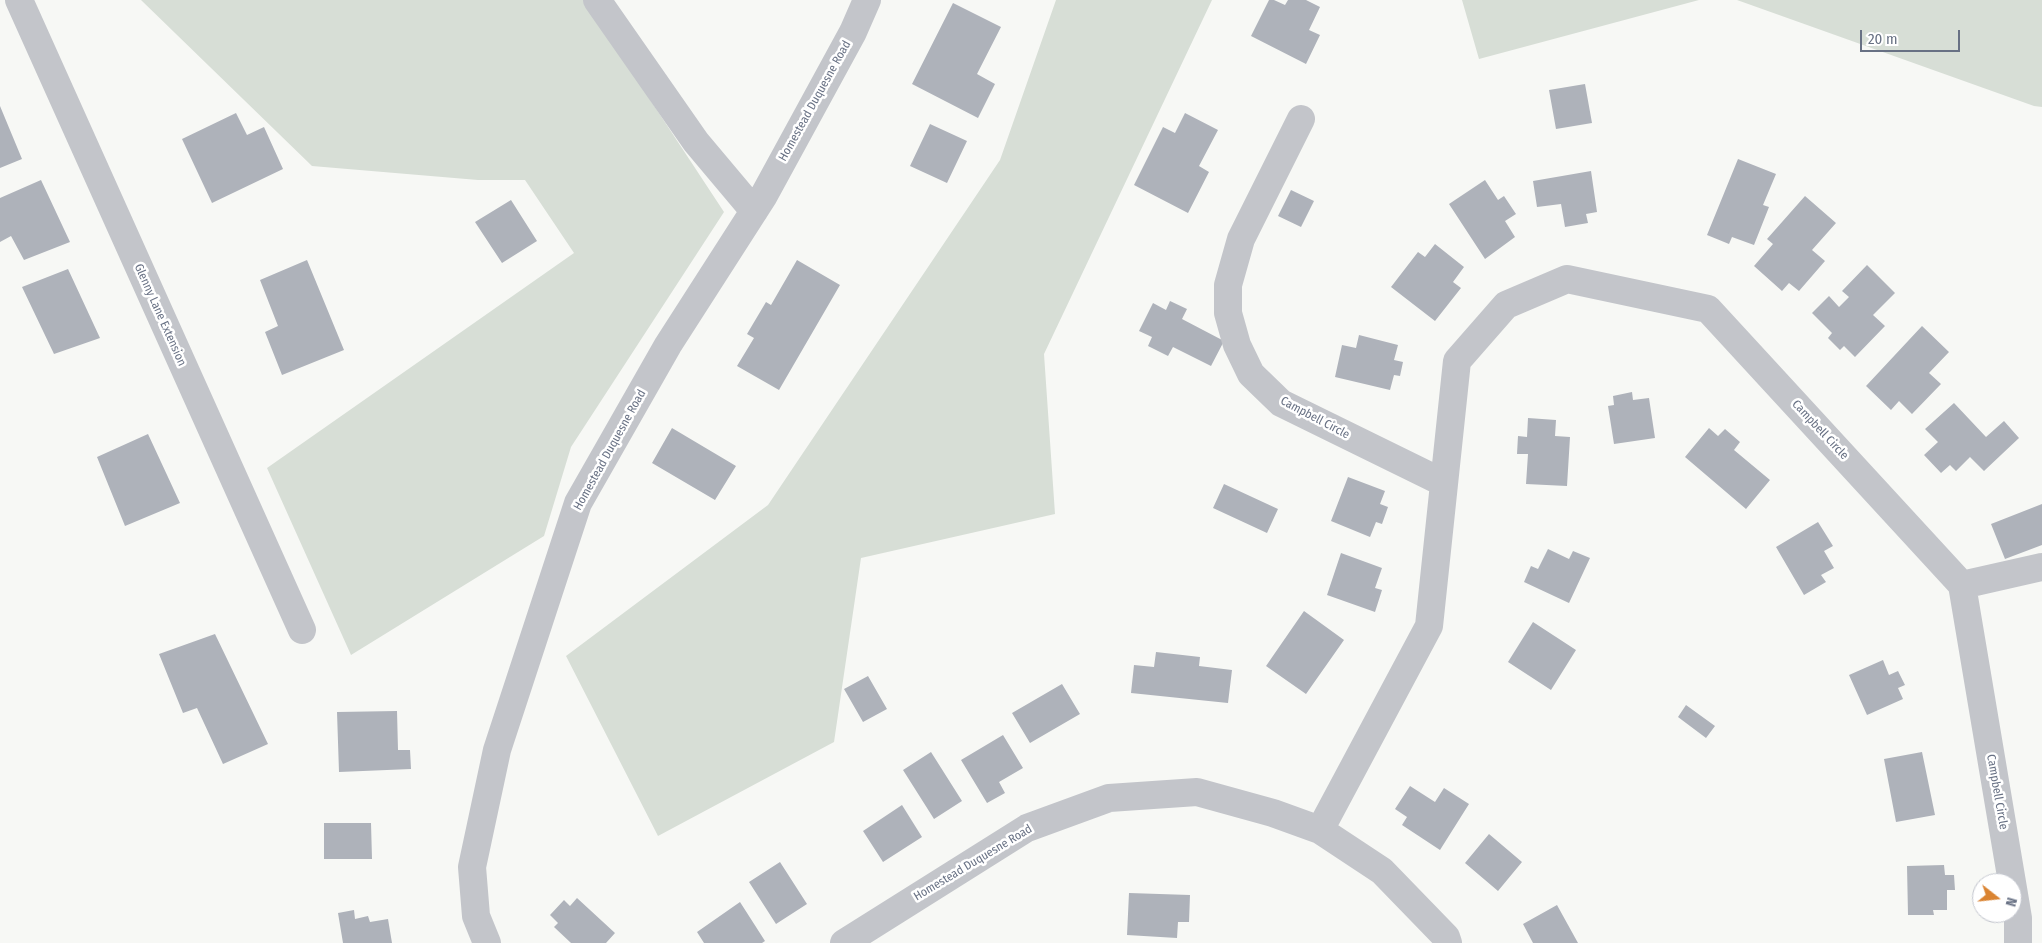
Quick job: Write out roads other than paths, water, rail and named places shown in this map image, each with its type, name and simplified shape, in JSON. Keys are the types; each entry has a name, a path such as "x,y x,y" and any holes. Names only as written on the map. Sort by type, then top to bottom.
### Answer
{"street":[{"name":"Glenny Lane Extension","path":"19,0 302,630"},
{"path":"597,0 696,142 754,210"},
{"name":"Homestead Duquesne Road","path":"487,943 476,916 472,867 497,750 578,503 668,345 754,210 848,41 868,0"},
{"name":"Campbell Circle","path":"1301,119 1241,239 1228,285 1228,313 1237,345 1251,374 1282,403 1444,483"},
{"name":"Campbell Circle","path":"1320,830 1429,626 1457,362 1506,304 1567,279 1708,309 1962,585 2018,918 2018,943"},
{"path":"1962,585 2042,567"},
{"name":"Homestead Duquesne Road","path":"844,943 1027,828 1109,798 1197,792 1273,813 1320,830 1382,871 1446,937 1448,943"}]}
